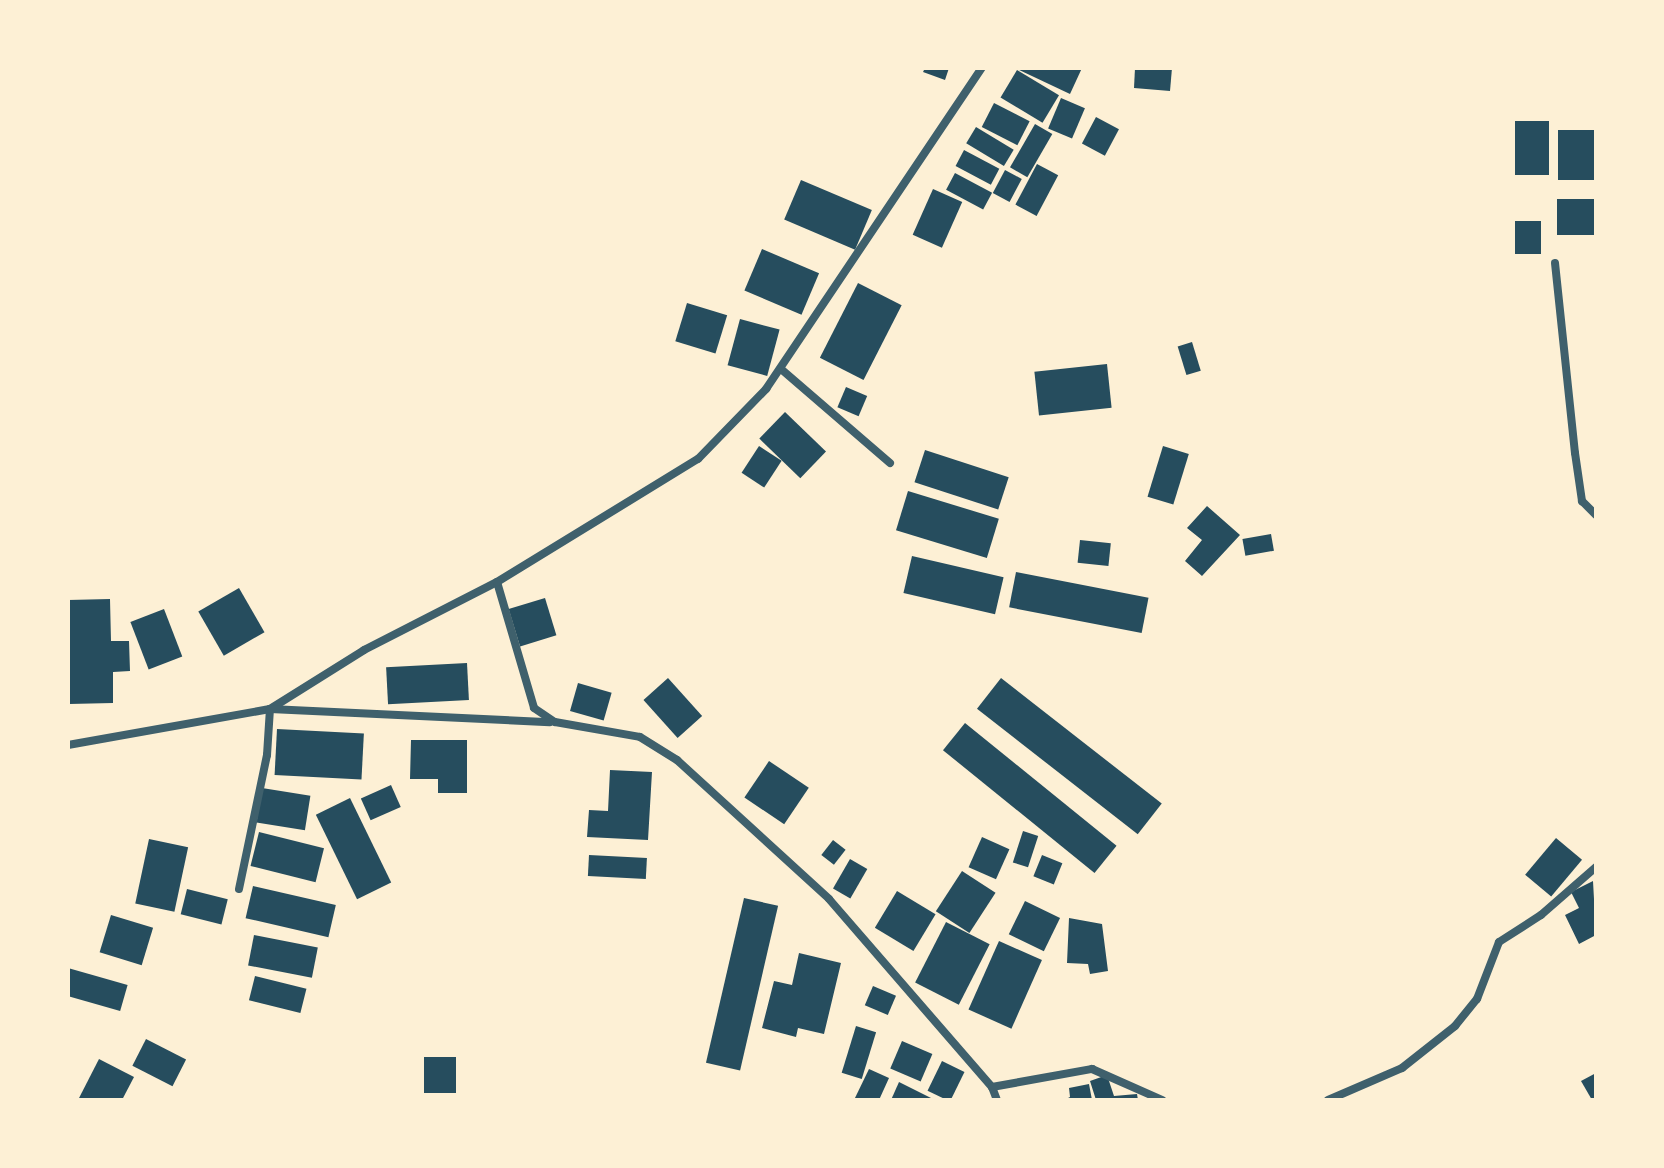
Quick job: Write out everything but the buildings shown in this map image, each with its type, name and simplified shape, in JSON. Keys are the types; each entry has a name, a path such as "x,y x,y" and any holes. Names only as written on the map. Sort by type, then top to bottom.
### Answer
{"street":[{"path":"270,709 364,650 497,582 698,459 781,369 982,68"},
{"path":"1555,263 1582,501 1596,515"},
{"path":"781,369 890,463"},
{"path":"497,582 529,699 555,722"},
{"path":"239,889 267,755 270,709"},
{"path":"68,745 270,709 555,722 640,737 677,760 829,899 992,1087 997,1100"},
{"path":"1328,1100 1402,1068 1455,1026 1477,999 1499,942 1596,867"},
{"path":"992,1087 1092,1069 1162,1100"}]}
